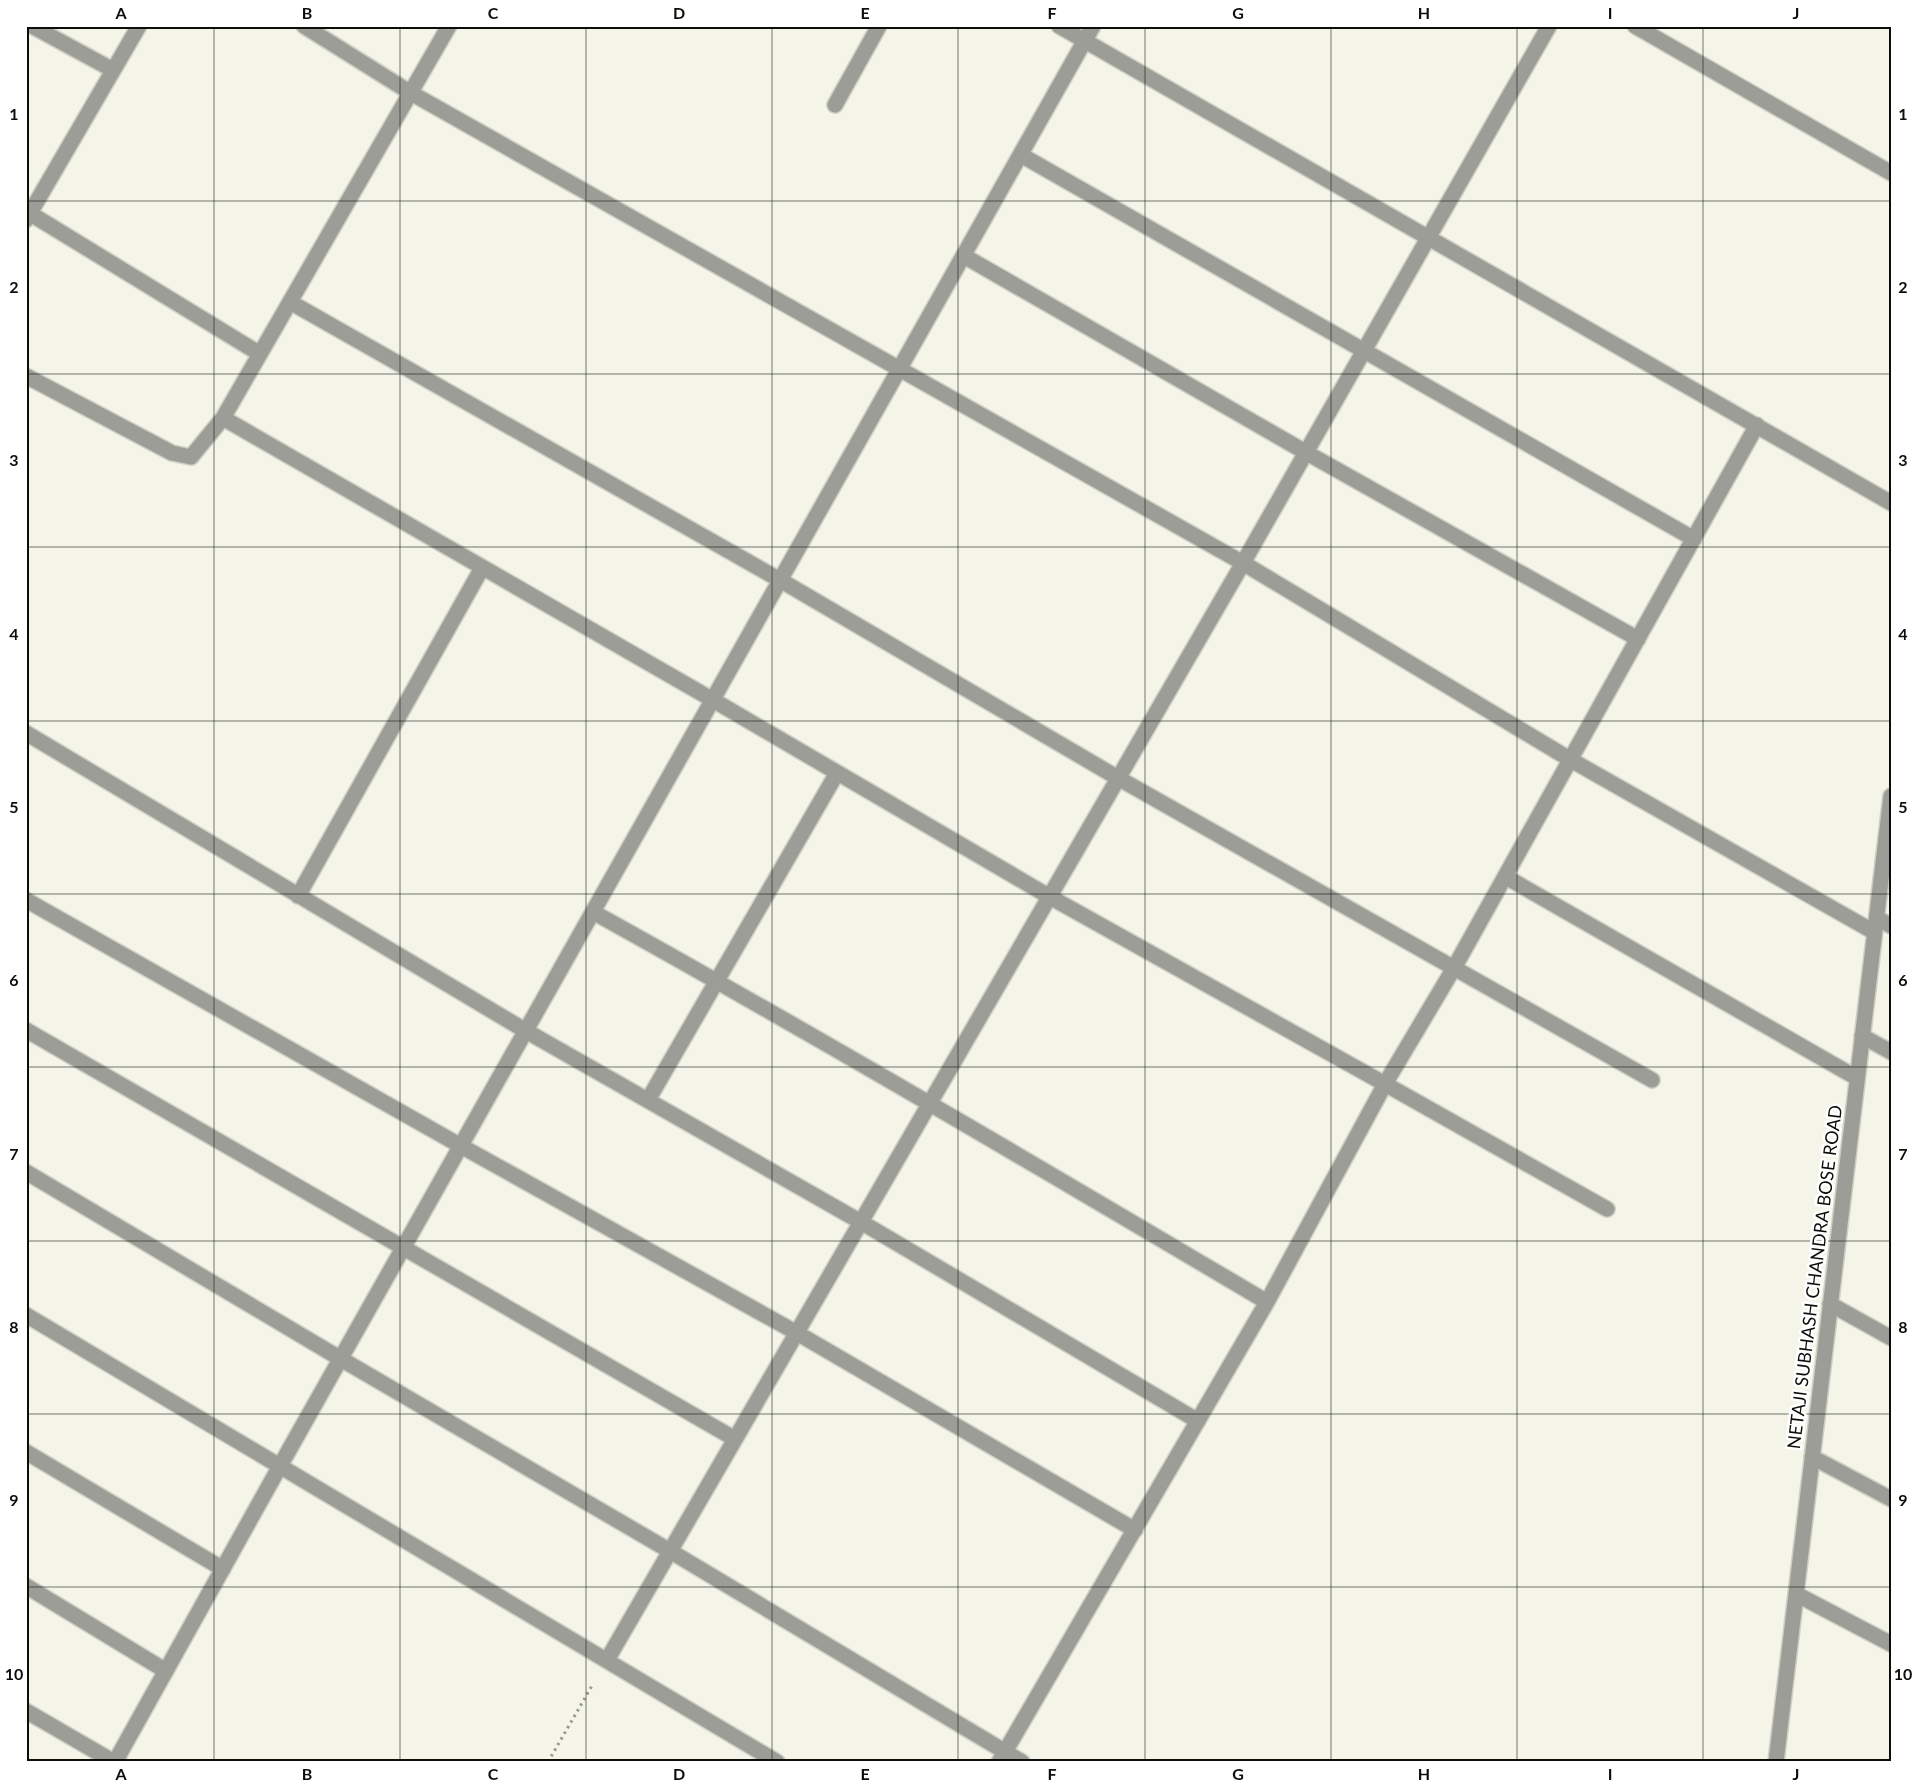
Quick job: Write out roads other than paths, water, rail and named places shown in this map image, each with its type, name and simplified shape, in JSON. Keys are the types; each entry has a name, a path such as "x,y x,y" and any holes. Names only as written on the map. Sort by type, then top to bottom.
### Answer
{"street":[{"path":"32,26 113,70"},
{"path":"139,26 28,215 260,354"},
{"path":"304,26 411,93 1243,564 1571,760 1876,925 1891,926"},
{"path":"26,376 172,453 191,456 223,418 449,26"},
{"path":"835,105 879,26"},
{"path":"1059,26 1891,503"},
{"path":"26,1711 115,1762 280,1466 1093,26"},
{"path":"607,1660 1243,564 1549,26"},
{"path":"1635,26 1891,173"},
{"path":"1021,155 1694,539"},
{"path":"964,256 1306,453 1638,639"},
{"path":"290,302 780,580 1118,778 1652,1080"},
{"path":"223,418 713,700 1050,897 1607,1208"},
{"path":"1002,1757 1267,1302 1385,1084 1506,877 1757,425"},
{"path":"298,896 482,568"},
{"path":"26,734 526,1031 861,1222 1198,1421"},
{"path":"648,1100 837,772"},
{"name":"NETAJI SUBHASH CHANDRA BOSE ROAD","path":"1776,1762 1891,796"},
{"path":"1506,877 1857,1078"},
{"path":"26,900 797,1333 1134,1530"},
{"path":"593,912 717,980 930,1103 1267,1302"},
{"path":"26,1030 735,1439"},
{"path":"1862,1036 1891,1052"},
{"path":"26,1172 341,1360 670,1551 1002,1757 1022,1762"},
{"path":"1830,1304 1891,1338"},
{"path":"26,1315 777,1762"},
{"path":"26,1452 223,1569"},
{"path":"1812,1457 1891,1499"},
{"path":"26,1586 166,1671"},
{"path":"1796,1594 1891,1644"}]}
